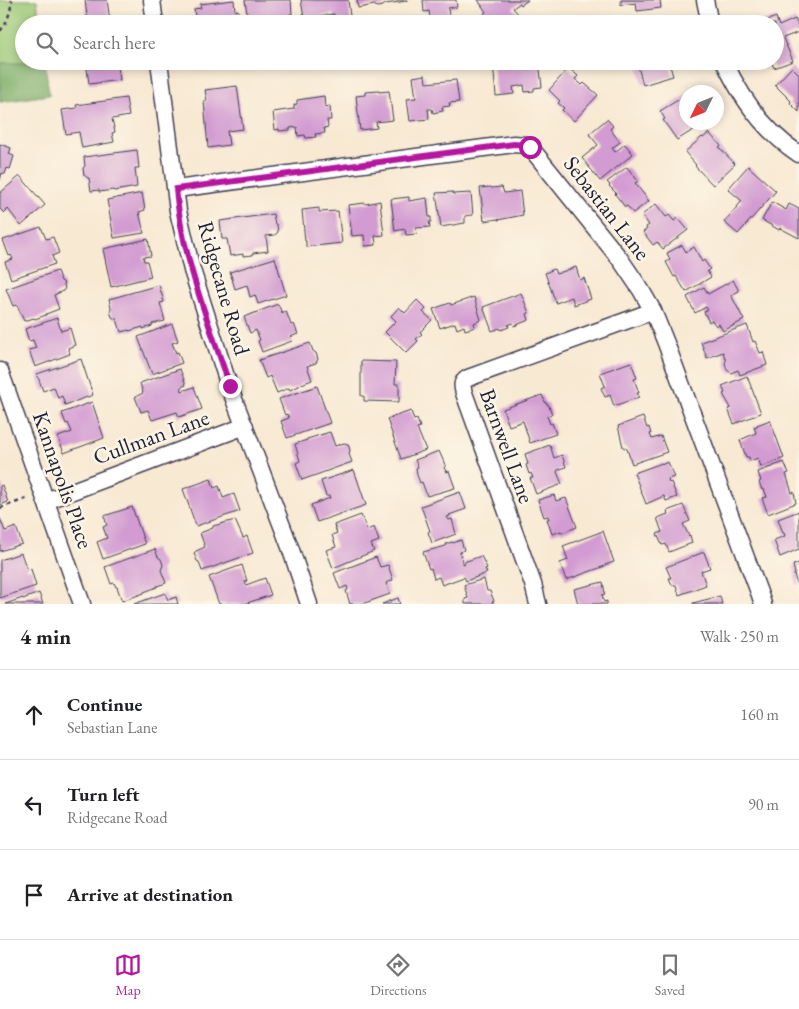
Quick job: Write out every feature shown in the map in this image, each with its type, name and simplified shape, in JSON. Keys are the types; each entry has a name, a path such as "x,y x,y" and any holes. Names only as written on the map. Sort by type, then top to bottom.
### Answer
{"street":[{"path":"152,0 154,15"},
{"path":"705,0 708,15"},
{"name":"Ridgecane Road","path":"160,70 178,211 192,270 230,386 290,547 309,604"},
{"path":"728,70 739,91 755,113 775,135 789,148 799,154"},
{"name":"Sebastian Lane","path":"176,189 514,144 530,147 620,259 642,290 653,311 713,466 762,604"},
{"name":"Barnwell Lane","path":"538,604 533,584 462,385 468,378 653,311"},
{"name":"Kannapolis Place","path":"0,371 82,604"},
{"name":"Cullman Lane","path":"46,501 245,426"}],"path":[{"path":"0,31 5,25 12,0"},
{"path":"0,508 28,498 46,501"}],"green space":[{"path":"0,0 37,0 39,15 15,15 15,70 46,70 49,95 0,102"},
{"path":"0,63 15,63 15,70 46,70 49,95 0,102"}],"building":[{"path":"85,0 107,0 109,15 87,15"},
{"path":"234,0 235,11 238,10 239,15 195,15 194,9 201,8 200,4"},
{"path":"245,0 291,0 292,14 290,15 247,15"},
{"path":"301,0 348,0 350,15 304,15"},
{"path":"357,0 407,1 377,7 374,5 358,8"},
{"path":"423,0 456,0 457,7 448,8 449,15 430,15 429,11 424,12"},
{"path":"478,0 528,0 513,8 519,15 485,15 484,13 486,12"},
{"path":"621,0 660,0 661,8 637,11 636,3 621,5"},
{"path":"795,19 799,32 784,38 784,24"},
{"path":"784,40 793,61 784,64"},
{"path":"792,67 799,74 799,112 775,85"},
{"path":"87,70 118,70 120,80 89,84"},
{"path":"494,70 540,70 542,87 534,88 534,91 525,92 524,85 513,87 514,94 496,96"},
{"path":"571,70 578,76 575,79 582,85 584,83 598,95 574,121 562,110 564,108 558,103 560,101 549,90 565,71"},
{"path":"639,70 671,70 673,76 643,85"},
{"path":"425,75 426,83 456,80 459,102 449,103 450,106 442,107 443,111 433,113 432,109 428,109 429,119 410,121 407,99 416,98 413,77"},
{"path":"237,86 243,129 227,131 229,145 208,148 204,101 207,101 205,90"},
{"path":"389,91 393,120 376,122 377,128 360,130 356,96 365,95 365,92"},
{"path":"324,96 325,107 330,106 331,120 327,120 328,127 324,128 325,133 315,134 316,137 306,138 305,135 298,136 297,127 290,128 290,130 275,130 273,112 294,109 297,100"},
{"path":"126,98 129,116 112,119 115,132 112,133 114,142 82,148 79,132 66,134 62,110 77,108 76,105"},
{"path":"679,99 679,130 693,130 677,140 663,120 665,119 660,111"},
{"path":"607,119 613,126 610,129 620,142 612,148 615,152 625,144 633,154 600,181 582,158 598,145 589,134"},
{"path":"709,133 735,164 713,185 685,152"},
{"path":"0,144 11,148 9,154 14,156 10,169 7,168 5,174 2,173 0,180"},
{"path":"137,150 139,168 135,168 137,187 114,191 91,191 89,178 84,175 84,157"},
{"path":"748,166 776,191 738,234 724,222 742,201 728,189"},
{"path":"627,167 638,181 635,183 649,201 633,213 627,206 625,207 607,182"},
{"path":"20,176 45,205 21,226 8,209 4,213 0,209 0,193"},
{"path":"502,187 504,193 520,191 523,215 484,221 480,188"},
{"path":"453,192 453,194 471,193 473,215 465,216 465,223 441,227 436,193"},
{"path":"142,193 145,210 139,212 144,233 114,238 107,200"},
{"path":"409,197 409,201 427,198 431,222 429,222 430,227 416,228 417,234 406,235 405,229 395,231 391,199"},
{"path":"380,201 384,235 375,236 376,245 365,246 364,235 352,236 348,205"},
{"path":"772,202 786,210 789,204 799,209 799,238 780,228 779,230 762,220"},
{"path":"656,204 666,217 669,215 674,221 678,218 688,230 663,249 657,242 653,245 643,232 649,225 642,215"},
{"path":"319,208 319,212 338,211 342,243 306,247 302,210"},
{"path":"273,214 278,232 275,235 266,236 268,251 253,253 253,255 230,256 227,239 222,239 220,221"},
{"path":"41,227 46,239 53,237 59,253 52,256 55,264 11,279 5,262 13,259 11,255 9,256 3,240"},
{"path":"148,239 151,256 143,257 144,261 147,261 151,277 111,287 103,249"},
{"path":"682,245 686,252 694,247 702,262 704,260 710,269 707,271 711,277 686,292 676,276 674,277 666,262 670,260 667,253"},
{"path":"275,258 286,295 258,304 255,295 250,297 247,285 235,289 230,272"},
{"path":"576,267 580,280 584,278 591,299 574,305 572,297 556,303 545,273 554,269 556,274"},
{"path":"57,271 65,288 54,295 59,309 35,319 24,321 17,305 13,306 6,289"},
{"path":"733,280 739,291 731,295 744,320 723,331 719,324 716,326 712,320 709,322 704,312 708,310 706,307 695,313 687,297 704,287 708,294"},
{"path":"159,285 164,302 160,303 165,321 152,324 152,326 143,329 143,327 121,332 117,319 112,317 109,299"},
{"path":"521,293 529,313 527,314 529,320 514,326 513,323 508,325 509,327 492,331 483,307"},
{"path":"474,297 481,320 474,323 475,327 465,330 464,326 457,329 455,323 440,328 433,309"},
{"path":"417,300 426,309 423,312 432,320 420,332 422,334 416,339 418,341 406,353 385,332 396,321 391,316 399,307 405,313"},
{"path":"278,304 282,313 286,311 291,325 294,324 298,334 290,337 292,341 262,352 256,330 250,333 244,317"},
{"path":"57,318 61,331 70,328 75,345 68,348 70,354 35,367 29,350 36,348 33,340 29,341 25,329"},
{"path":"172,324 178,341 172,343 182,363 152,374 138,337"},
{"path":"747,325 753,342 755,341 760,353 763,352 767,365 740,375 738,370 731,373 727,370 723,352 707,358 701,342"},
{"path":"310,343 318,359 316,363 307,366 312,380 290,390 289,388 277,393 270,376 266,378 259,360"},
{"path":"81,359 93,395 65,405 62,396 58,398 54,387 43,391 37,374"},
{"path":"361,361 396,362 395,384 399,384 399,402 364,401 364,396 361,396"},
{"path":"631,362 637,378 634,379 639,397 614,406 610,395 605,397 601,388 605,386 600,373"},
{"path":"180,369 186,385 181,387 182,391 194,387 202,409 179,417 177,412 152,420 148,410 141,412 135,397 143,393 140,383"},
{"path":"747,376 761,413 734,424 728,409 731,408 723,394 725,393 722,386"},
{"path":"317,386 330,423 287,438 281,421 289,418 287,414 285,415 279,399"},
{"path":"542,395 552,414 547,416 556,434 530,443 523,421 509,426 503,409"},
{"path":"92,402 104,438 64,453 58,437 72,432 68,423 66,424 62,413"},
{"path":"411,411 414,420 417,419 420,427 417,428 426,450 401,459 387,419"},
{"path":"643,417 647,428 649,427 652,439 661,436 667,452 632,464 627,449 623,447 618,426"},
{"path":"770,420 784,458 761,467 758,458 750,461 749,457 746,457 740,440 756,433 754,427 757,425"},
{"path":"330,432 335,446 344,443 348,444 352,462 302,480 296,463 300,461 295,444"},
{"path":"550,445 554,458 562,455 566,467 557,472 562,484 536,494 530,478 533,478 531,473 529,474 526,465 528,464 525,454"},
{"path":"439,451 446,467 444,467 446,472 449,471 455,488 427,496 422,482 420,483 417,475 416,468 418,467 415,460"},
{"path":"668,462 674,477 668,479 669,483 671,482 677,497 666,501 664,496 646,504 634,473"},
{"path":"784,462 789,473 786,474 792,493 794,492 796,503 768,514 762,498 767,497 759,482 761,481 758,472"},
{"path":"354,470 366,505 317,522 311,505 330,498 326,496 321,481"},
{"path":"211,479 214,488 219,486 223,498 234,494 240,511 196,526 183,489"},
{"path":"2,485 8,502 0,505 0,486"},
{"path":"460,492 466,509 447,517 449,520 452,519 456,534 432,543 428,532 430,531 421,506"},
{"path":"554,495 556,501 566,498 577,527 552,534 547,519 549,519 548,516 544,517 538,500"},
{"path":"683,505 690,521 683,524 690,535 692,543 669,552 666,544 662,545 657,534 662,532 657,518 668,514 667,511"},
{"path":"132,507 145,544 103,559 97,542 107,538 103,527 107,525 104,516"},
{"path":"799,511 799,549 780,557 774,540 785,536 778,519"},
{"path":"361,515 367,530 374,527 379,541 371,544 374,551 333,568 326,550 336,547 332,535 337,533 334,525"},
{"path":"0,518 5,531 16,527 22,544 0,551"},
{"path":"235,520 243,538 247,536 253,553 202,571 194,553 205,547 200,533 213,528 213,526"},
{"path":"603,531 614,562 566,580 560,563 568,560 563,546"},
{"path":"461,540 464,550 460,552 463,564 481,556 487,568 485,569 487,573 466,581 464,577 442,585 439,577 434,579 423,552"},
{"path":"155,549 163,565 161,570 166,583 122,601 117,587 114,583 111,584 105,567"},
{"path":"704,552 710,568 701,571 706,585 679,595 676,585 672,585 666,567"},
{"path":"21,553 27,570 31,569 36,586 0,598 0,560"},
{"path":"376,557 380,567 388,565 393,580 386,583 390,594 362,604 350,604 346,591 348,590 347,586 340,589 334,573"},
{"path":"799,563 799,584 797,585 793,565"},
{"path":"242,565 247,581 245,581 246,585 265,578 271,595 244,604 219,604 209,577"},
{"path":"484,579 487,591 490,591 494,601 492,602 493,604 465,604 465,599 468,598 464,585"},
{"path":"603,582 605,594 602,595 604,602 607,601 607,604 578,604 574,589"},
{"path":"39,593 43,604 5,604 23,599"},
{"path":"165,593 168,600 176,597 178,604 134,604"},
{"path":"720,596 722,604 693,604 693,603"},
{"path":"398,598 400,604 382,604"}],"route":[{"path":"230,386 192,270 178,211 176,189 514,144 530,147"}]}
